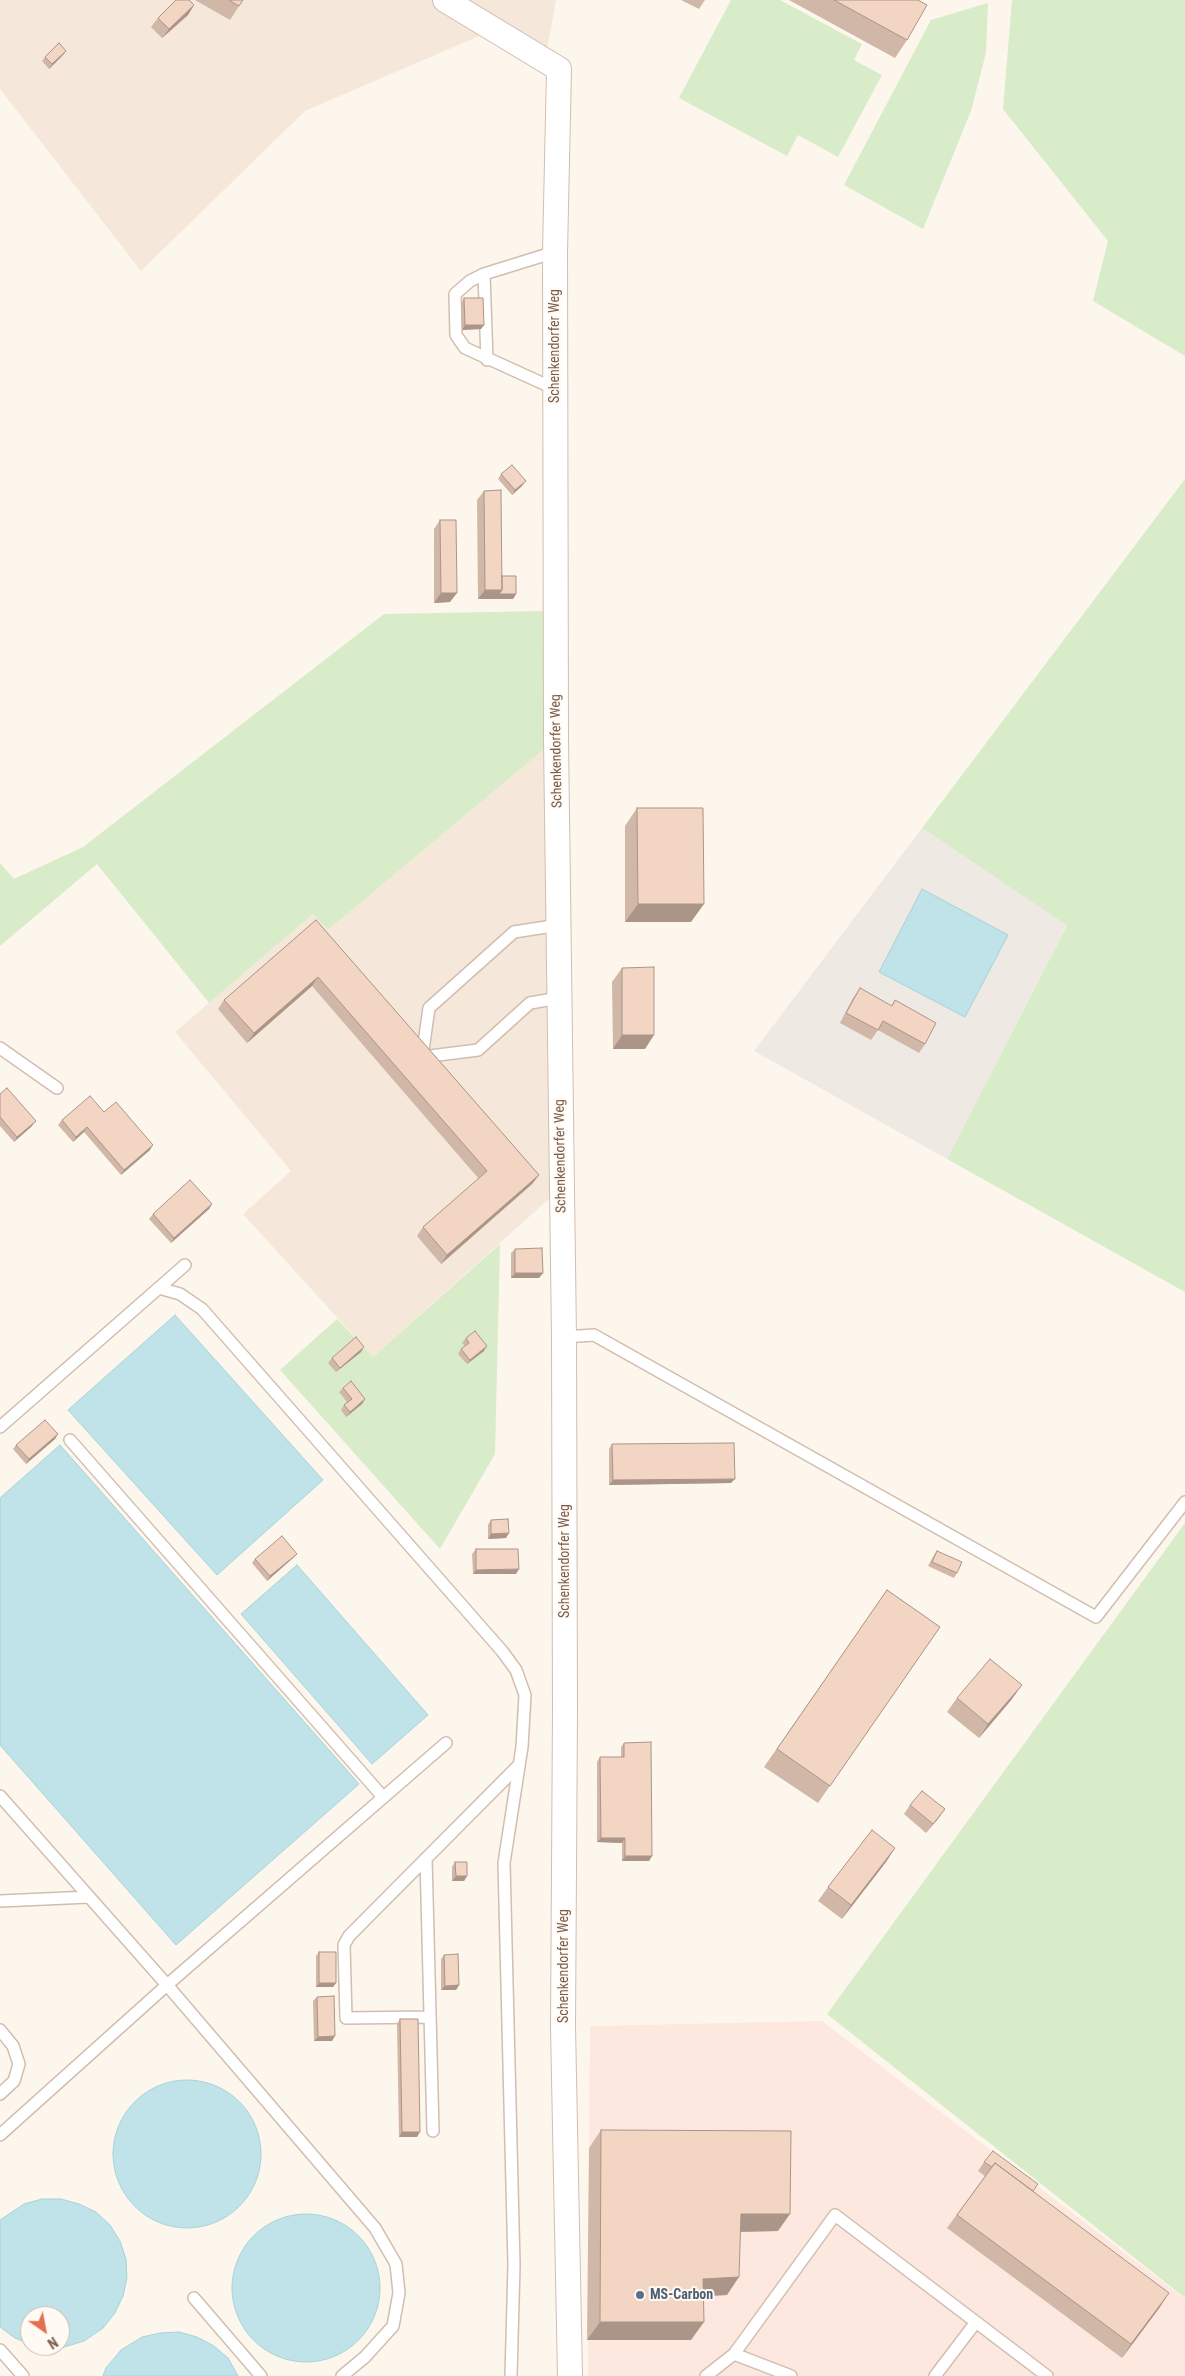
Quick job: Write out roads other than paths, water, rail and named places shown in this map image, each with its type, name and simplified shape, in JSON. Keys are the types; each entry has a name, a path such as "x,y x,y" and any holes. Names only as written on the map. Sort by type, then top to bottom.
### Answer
{"street":[{"name":"Schenkendorfer Weg","path":"444,0 559,69 554,252 559,998 564,1337 565,1712 563,2027 570,2376"}],"lane":[{"path":"554,252 484,274 470,281 455,294 456,335 465,348 487,360 555,389"},
{"path":"484,274 487,360"},
{"path":"559,924 514,932 429,1008 422,1057 478,1050 530,1003 559,998"},
{"path":"0,1048 57,1088"},
{"path":"0,1427 185,1265"},
{"path":"159,1288 180,1294 202,1309 502,1650 516,1670 525,1695 519,1765 504,1863 514,2265 511,2376"},
{"path":"564,1337 594,1336 1096,1617 1185,1502"},
{"path":"70,1440 383,1798"},
{"path":"0,2135 167,1985 446,1743"},
{"path":"430,2016 346,2018 344,1945 349,1936 519,1765"},
{"path":"0,1796 167,1985 375,2228 396,2264 399,2293 393,2326 365,2357 342,2376"},
{"path":"426,1858 432,2131"},
{"path":"0,1901 89,1896"},
{"path":"0,2030 13,2046 19,2064 14,2081 0,2094"},
{"path":"706,2376 734,2354 835,2215 1047,2376"},
{"path":"194,2298 261,2376"},
{"path":"934,2376 976,2322"},
{"path":"0,2350 23,2376"},
{"path":"734,2354 791,2376"}],"water":[{"path":"922,889 1008,935 965,1017 879,972"},
{"path":"175,1315 323,1480 217,1575 68,1410"},
{"path":"60,1445 359,1784 176,1945 0,1745 0,1498"},
{"path":"297,1565 428,1715 372,1764 241,1614"},
{"path":"187,2080 202,2081 215,2085 240,2101 256,2126 260,2139 260,2169 256,2182 240,2207 215,2223 202,2227 187,2228 172,2227 159,2223 134,2207 118,2182 114,2169 113,2154 114,2139 118,2126 134,2101 159,2085 172,2081"},
{"path":"42,2199 61,2199 79,2204 96,2212 110,2225 120,2241 126,2259 127,2278 123,2296 115,2313 103,2328 84,2341 70,2345 70,2306 20,2306 20,2340 0,2327 0,2220 24,2204"},
{"path":"306,2214 321,2215 334,2219 359,2235 375,2260 379,2273 379,2303 375,2316 359,2341 334,2357 321,2361 306,2362 291,2361 278,2357 253,2341 237,2316 233,2303 232,2288 233,2273 237,2260 253,2235 278,2219 291,2215"},
{"path":"179,2332 197,2337 214,2346 228,2358 238,2376 103,2376 106,2368 121,2350 142,2337 160,2333"}],"place":[{"name":"MS-Carbon","path":"640,2295"}]}
